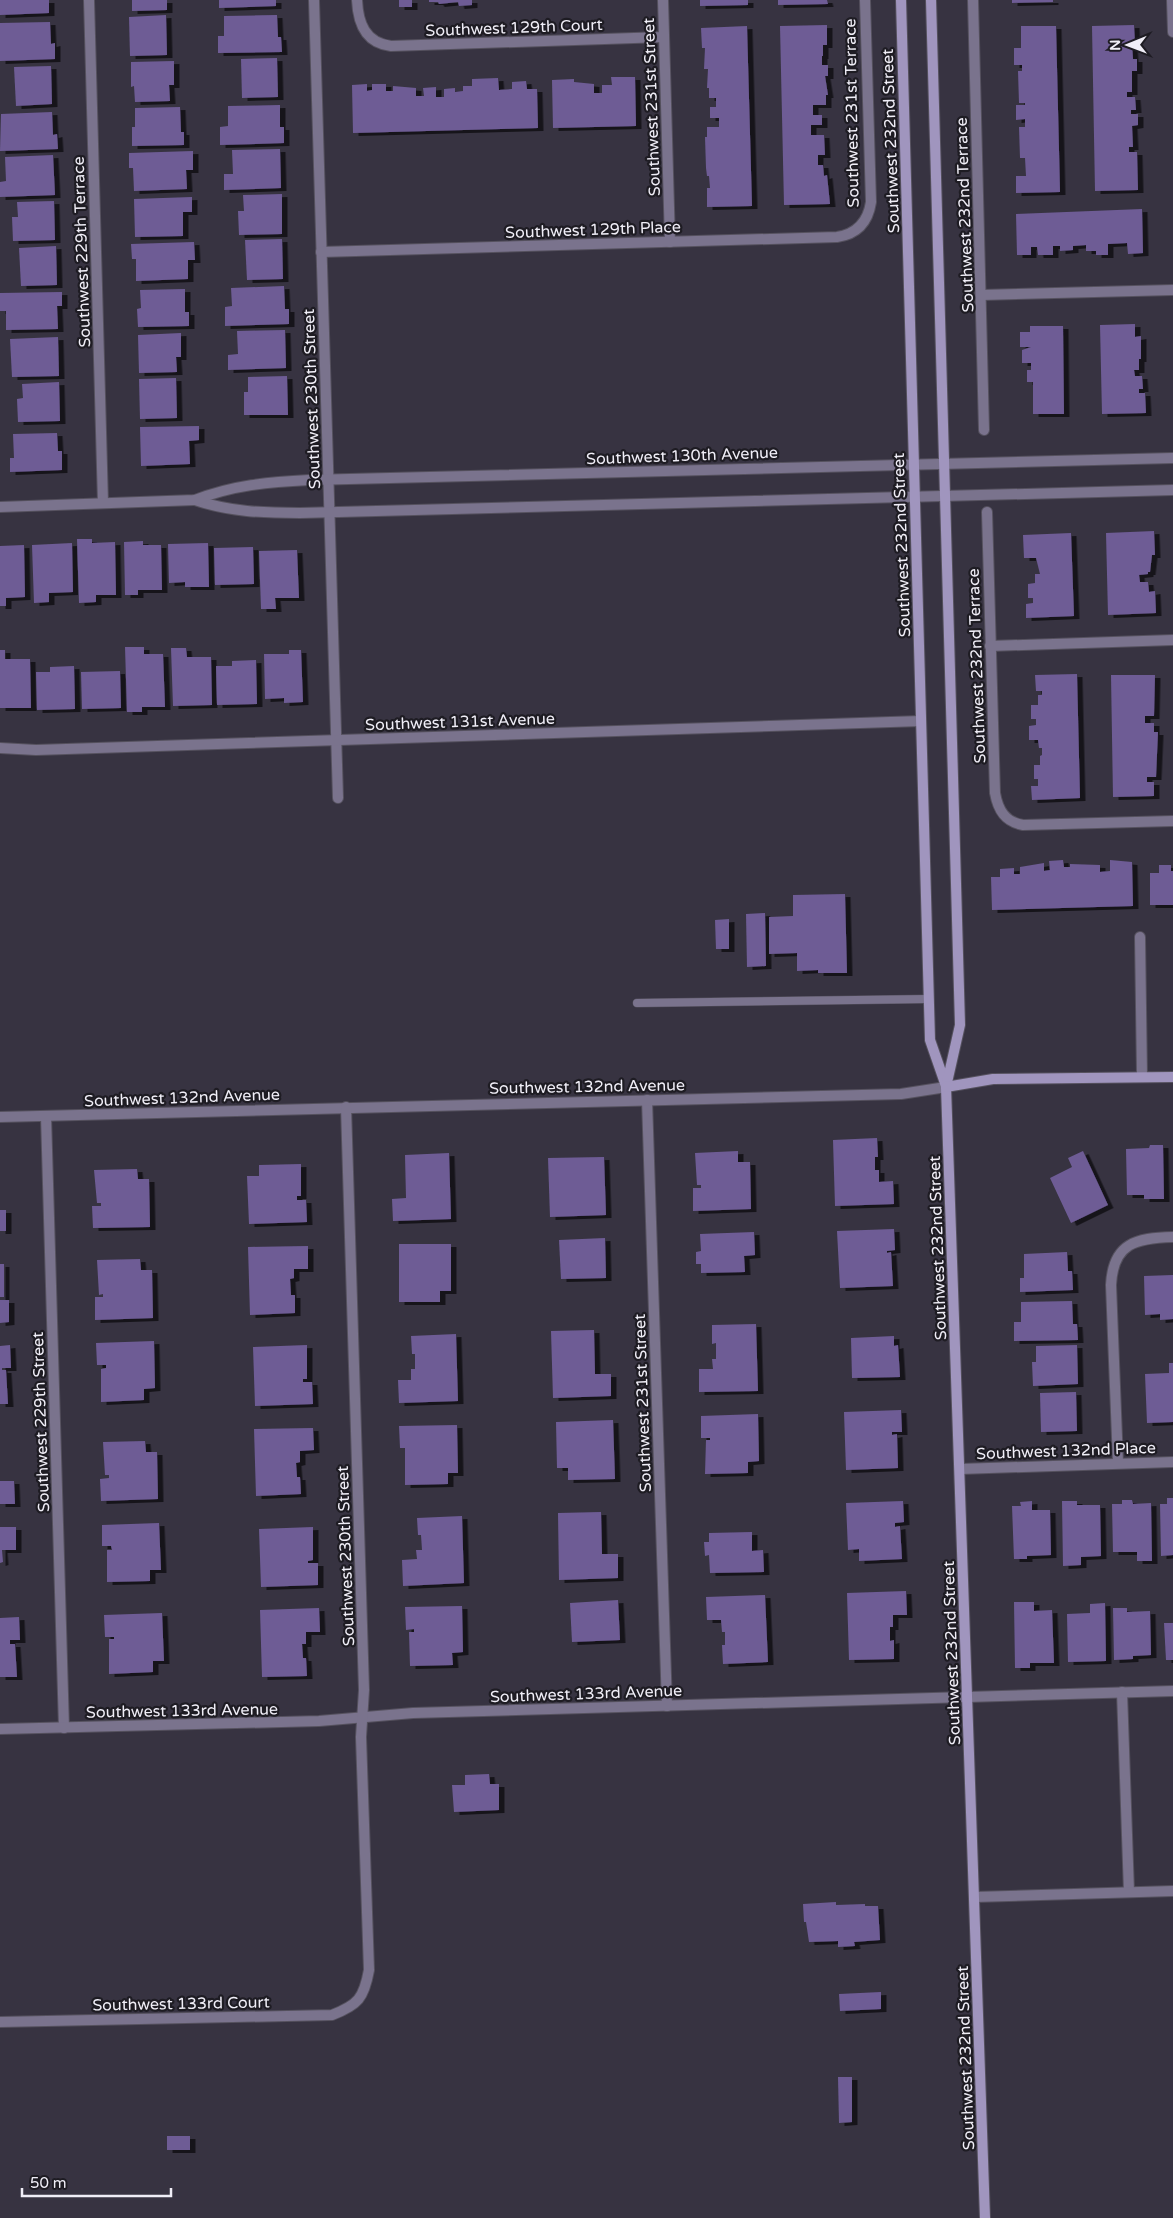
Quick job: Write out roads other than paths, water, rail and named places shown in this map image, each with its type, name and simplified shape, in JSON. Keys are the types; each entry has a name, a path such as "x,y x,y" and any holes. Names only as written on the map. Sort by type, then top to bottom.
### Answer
{"street":[{"name":"Southwest 229th Terrace","path":"89,0 103,503"},
{"name":"Southwest 230th Street","path":"314,0 338,798"},
{"name":"Southwest 129th Court","path":"358,0 358,16 364,30 375,42 391,46 664,37"},
{"name":"Southwest 231st Street","path":"663,0 670,242"},
{"name":"Southwest 231st Terrace","path":"862,225 867,218 871,202 865,0"},
{"name":"Southwest 232nd Street","path":"901,0 930,1040 946,1087"},
{"name":"Southwest 232nd Street","path":"931,0 960,1025 946,1087 985,2218"},
{"name":"Southwest 232nd Terrace","path":"973,0 984,430"},
{"path":"1172,0 1173,32"},
{"name":"Southwest 129th Place","path":"321,252 837,237 852,233 862,225"},
{"path":"981,295 1173,290"},
{"name":"Southwest 130th Avenue","path":"195,500 217,491 250,484 328,480 1173,457"},
{"name":"Southwest 130th Avenue","path":"0,507 195,500 227,509 262,514 1173,490"},
{"name":"Southwest 232nd Terrace","path":"987,512 995,793 998,807 1004,816 1017,824 1028,825 1173,821"},
{"path":"990,646 1173,640"},
{"name":"Southwest 131st Avenue","path":"0,748 36,750 921,721"},
{"path":"1140,937 1142,1077"},
{"name":"Southwest 132nd Avenue","path":"0,1117 901,1094 993,1080 1173,1077"},
{"name":"Southwest 231st Street","path":"647,1100 668,1706"},
{"name":"Southwest 230th Street","path":"346,1107 364,1716 361,1737 369,1970 365,1989 358,2001"},
{"name":"Southwest 229th Street","path":"46,1116 64,1728"},
{"path":"1118,1463 1111,1285 1114,1265 1124,1249 1140,1240 1173,1237"},
{"name":"Southwest 132nd Place","path":"960,1469 1173,1462"},
{"name":"Southwest 133rd Avenue","path":"0,1729 319,1721 364,1716 1173,1691"},
{"path":"1122,1692 1129,1892"},
{"path":"974,1897 1173,1891"},
{"name":"Southwest 133rd Court","path":"0,2022 332,2015 358,2001"}],"lane":[{"path":"637,1003 929,999"}]}
